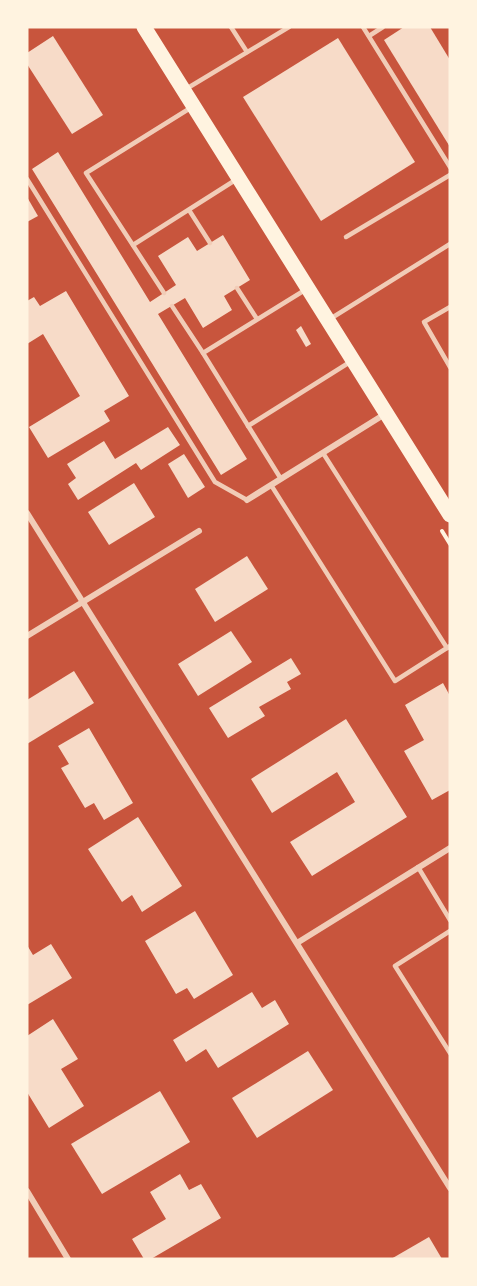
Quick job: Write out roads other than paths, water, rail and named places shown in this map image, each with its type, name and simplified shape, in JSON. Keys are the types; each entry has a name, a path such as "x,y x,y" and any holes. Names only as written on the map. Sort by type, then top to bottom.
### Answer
{"main road":[{"path":"144,27 450,515"}],"street":[{"path":"247,500 386,414"},
{"path":"27,513 450,1188"},
{"path":"27,636 199,531"},
{"path":"297,943 450,848"},
{"path":"27,1191 68,1259"}],"lane":[{"path":"231,27 247,52"},
{"path":"184,91 289,27"},
{"path":"363,27 450,167"},
{"path":"369,36 383,27"},
{"path":"164,293 86,173 194,106"},
{"path":"346,237 450,175"},
{"path":"133,245 239,178"},
{"path":"27,179 215,482 247,500"},
{"path":"189,210 210,243"},
{"path":"327,321 450,244"},
{"path":"237,288 257,320"},
{"path":"202,353 307,289"},
{"path":"172,306 281,479"},
{"path":"450,306 424,322 450,367"},
{"path":"248,426 353,361"},
{"path":"272,484 395,681 449,647 323,453"},
{"path":"418,867 450,920"},
{"path":"450,931 395,966 450,1053"}]}
